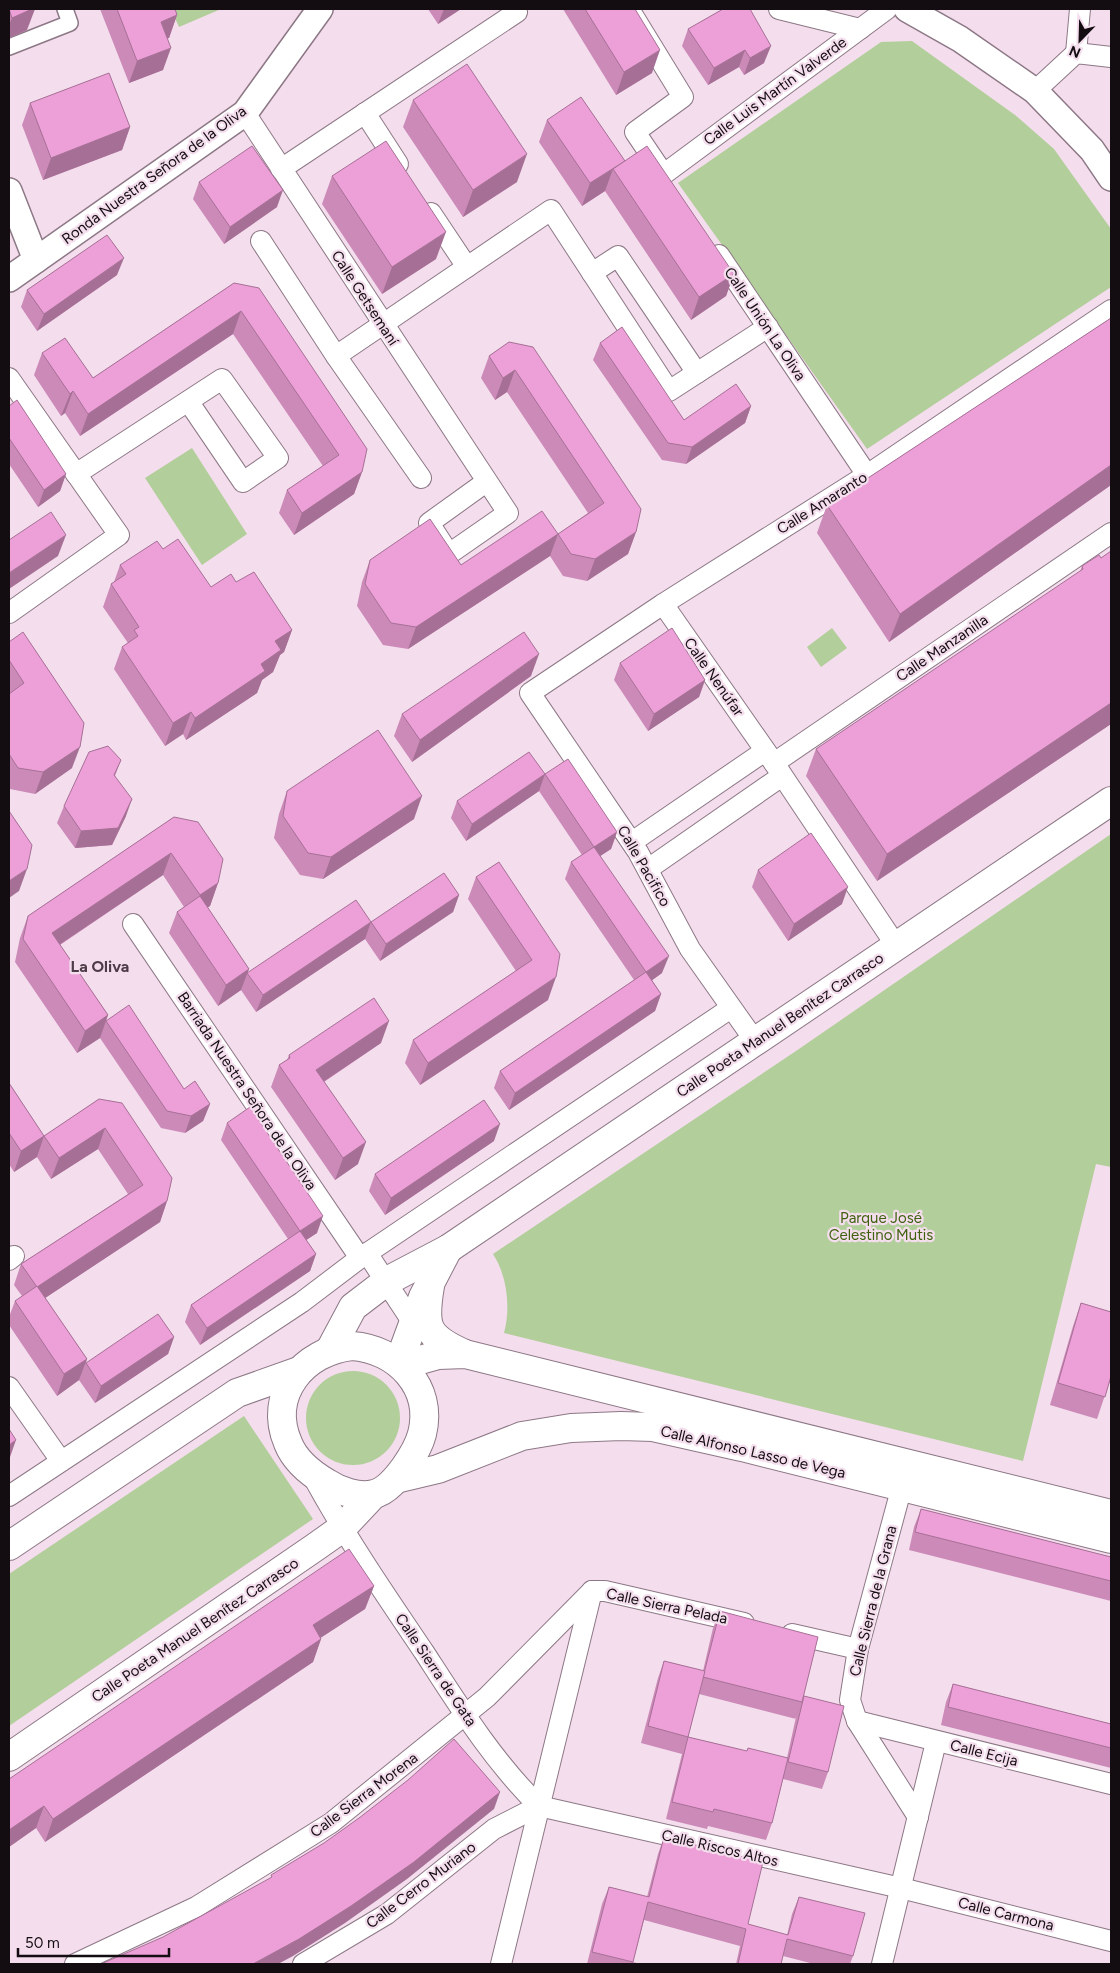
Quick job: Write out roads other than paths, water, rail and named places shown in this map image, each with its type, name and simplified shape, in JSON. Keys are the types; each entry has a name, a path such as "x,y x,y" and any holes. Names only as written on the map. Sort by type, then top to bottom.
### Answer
{"main road":[{"name":"Calle Poeta Manuel Benítez Carrasco","path":"330,1350 353,1307 387,1280 448,1249 1111,801"},
{"name":"Calle Poeta Manuel Benítez Carrasco","path":"400,1364 413,1323 431,1280 448,1249"},
{"path":"431,1280 426,1313 431,1332 442,1344 465,1354"},
{"path":"352,1346 364,1346 385,1353 400,1364 417,1386 423,1401 424,1418 422,1434 416,1450 396,1479 382,1490 373,1494 361,1495 332,1487 310,1472 293,1453 284,1430 285,1399 299,1371 311,1360 330,1350 352,1346"},
{"name":"Calle Alfonso Lasso de Vega","path":"400,1364 438,1355 465,1354 904,1476 1111,1539"},
{"path":"9,1546 237,1393 299,1371"},
{"name":"Calle Alfonso Lasso de Vega","path":"396,1479 438,1469 522,1436 571,1428 621,1426 652,1428 742,1447 1111,1514"},
{"name":"Calle Poeta Manuel Benítez Carrasco","path":"9,1757 307,1554 341,1528 373,1494"}],"street":[{"path":"9,47 70,23 65,9"},
{"name":"Ronda Nuestra Señora de la Oliva","path":"9,278 245,113 320,9"},
{"path":"281,169 517,12 515,9"},
{"name":"Calle Luis Martín Valverde","path":"628,9 682,97 635,132 669,182 887,9"},
{"path":"779,9 860,29"},
{"path":"907,9 960,39 1035,90 1092,150 1111,178"},
{"path":"1035,90 1076,53 1080,9"},
{"path":"1076,53 1111,57"},
{"name":"Calle Getsemaní","path":"245,113 486,482"},
{"path":"365,113 467,267"},
{"path":"9,191 36,260"},
{"path":"336,356 551,210 669,391 768,327"},
{"name":"Calle Unión La Oliva","path":"707,238 867,475"},
{"path":"261,242 336,356 421,478"},
{"path":"592,273 618,256 697,373"},
{"name":"Calle Amaranto","path":"530,693 663,604 867,475 1111,310"},
{"path":"9,378 120,535 9,613"},
{"path":"76,474 188,401 222,379 278,458 243,482 188,401"},
{"name":"Calle Manzanilla","path":"632,842 773,764 1111,533"},
{"name":"Calle Nenúfar","path":"663,604 896,947"},
{"name":"Calle Pacifico","path":"530,693 632,842 690,949 755,1041"},
{"name":"Calle Manzanilla","path":"648,869 773,764"},
{"name":"Barriada Nuestra Señora de la Oliva","path":"133,924 233,1072 363,1256 387,1280 413,1323"},
{"path":"9,1496 302,1302 363,1256 731,1008"},
{"path":"9,1387 61,1461"},
{"name":"Calle Sierra de Gata","path":"310,1472 341,1528 466,1716 513,1780 539,1806"},
{"name":"Calle Sierra de la Grana","path":"904,1476 858,1649 850,1700 857,1721 918,1817"},
{"path":"501,1964 592,1591"},
{"name":"Calle Sierra Pelada","path":"592,1591 605,1591 858,1649"},
{"name":"Calle Sierra Morena","path":"75,1964 196,1906 331,1823 466,1716 592,1591"},
{"name":"Calle Ecija","path":"857,1721 1111,1784"},
{"path":"882,1964 936,1742"},
{"name":"Calle Riscos Altos","path":"539,1806 901,1888"},
{"name":"Calle Cerro Muriano","path":"302,1964 386,1914 494,1829 539,1806"},
{"name":"Calle Carmona","path":"901,1888 1111,1941"}],"district":[{"name":"La Oliva","path":"100,966"}],"park label":[{"name":"Parque José Celestino Mutis","path":"881,1226"}]}
